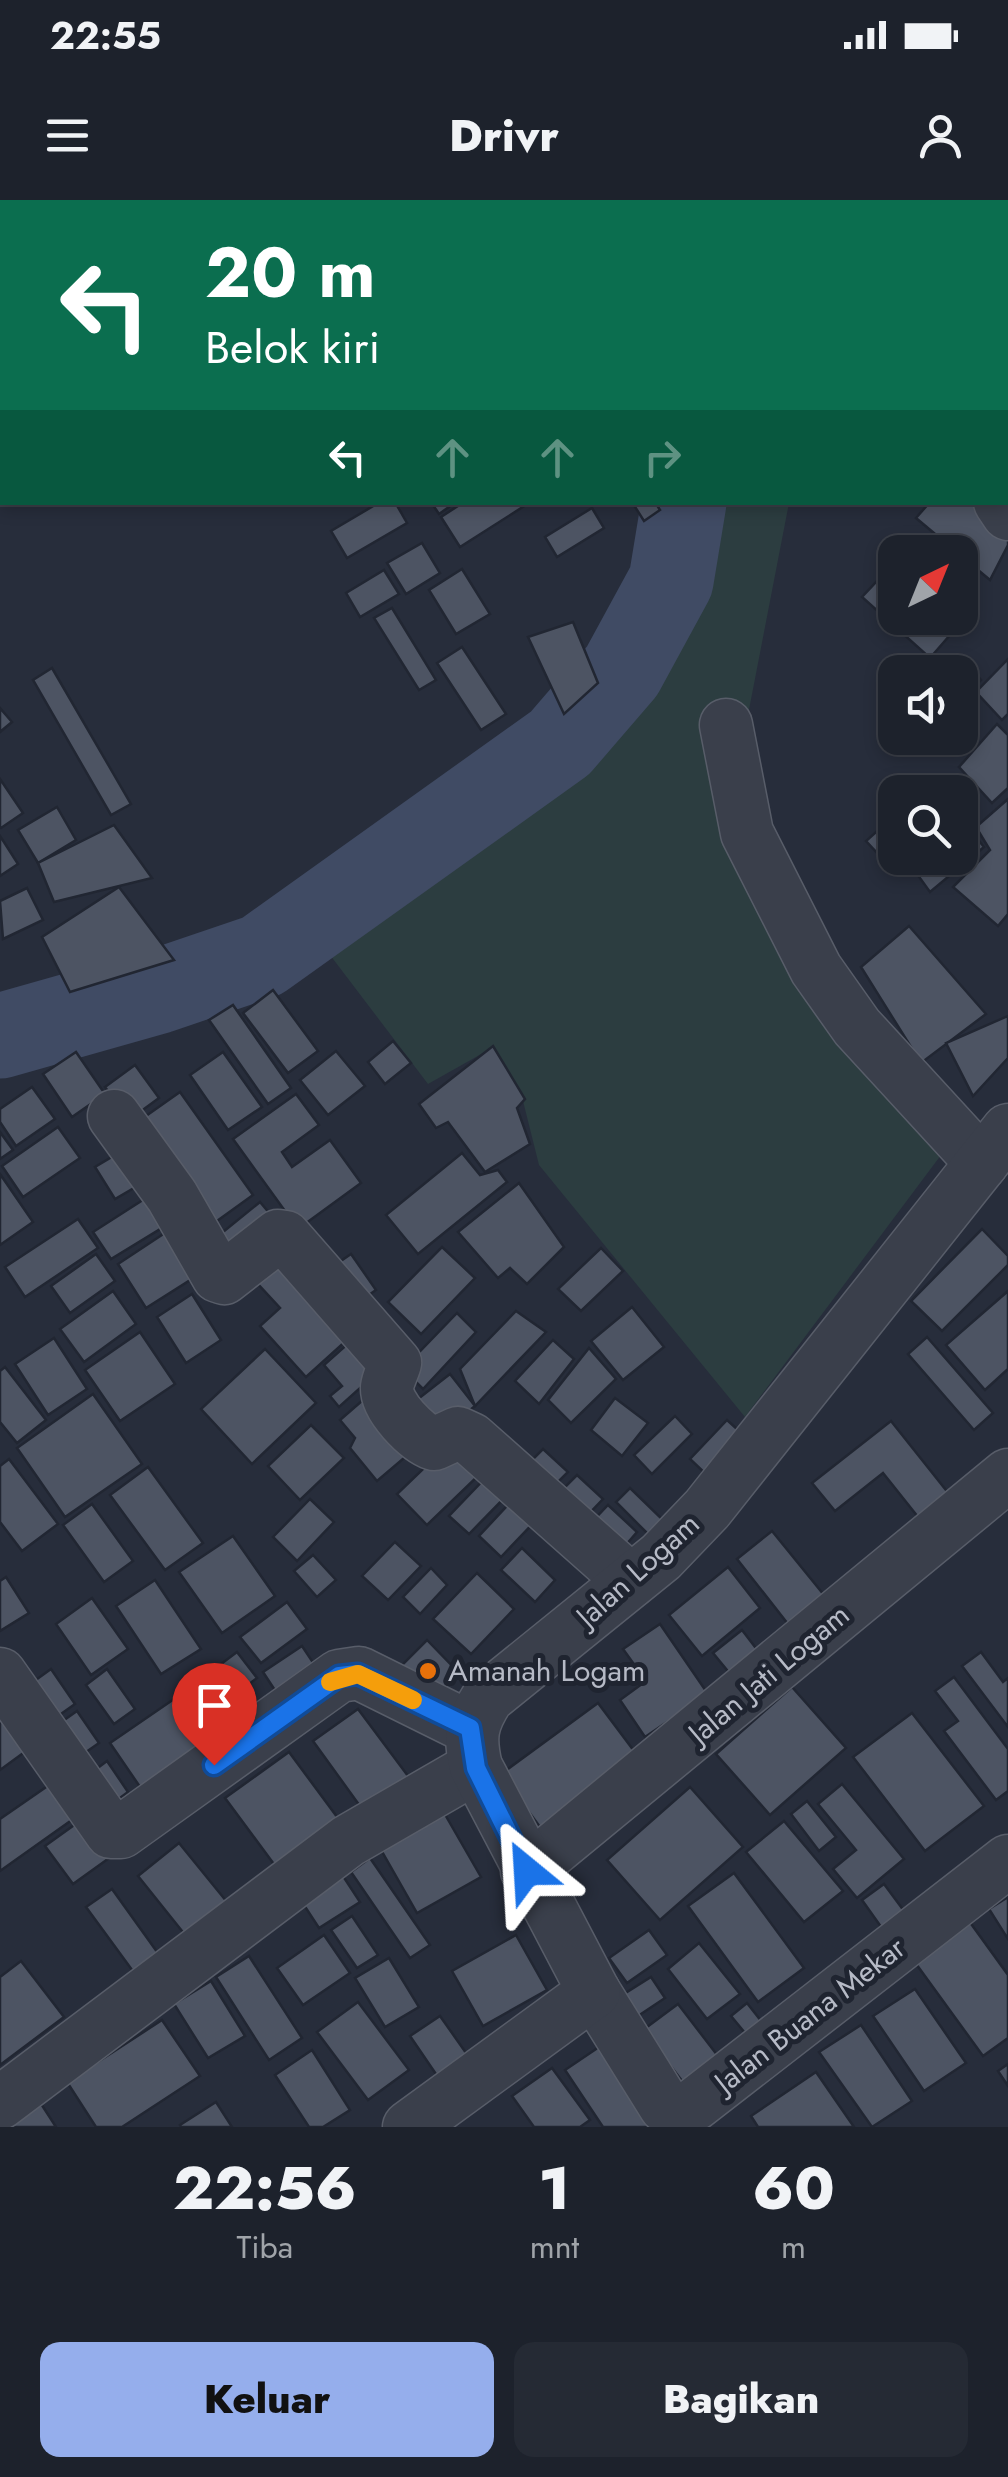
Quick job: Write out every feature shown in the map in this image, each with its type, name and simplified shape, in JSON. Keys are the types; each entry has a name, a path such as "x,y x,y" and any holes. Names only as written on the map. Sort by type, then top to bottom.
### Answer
{"street":[{"path":"726,725 747,833 816,969 857,1027 995,1146"},
{"path":"114,1116 172,1196 218,1276 224,1278 278,1236 284,1237 395,1363 386,1390 390,1402 422,1440 434,1444 458,1433 471,1439 631,1581"},
{"name":"Jalan Logam","path":"473,1748 488,1697 661,1557 742,1469 995,1146"},
{"name":"Jalan Jati Logam","path":"527,1871 1008,1475"},
{"path":"0,1674 110,1832 121,1832 339,1676 358,1674 473,1748 527,1871 594,1992 467,2110 409,2127"},
{"path":"0,2103 473,1748"},
{"name":"Jalan Buana Mekar","path":"594,1992 665,2106 678,2111 695,2104 1008,1861"}],"shaded area":[{"path":"707,505 789,505 747,720 770,877 953,1139 745,1417 539,1165 523,1101 492,1048 428,1084 327,951 493,805 634,700"}],"building":[{"path":"375,505 397,505 407,523 347,558 331,531"},
{"path":"433,505 452,505 439,514"},
{"path":"459,505 526,505 460,547 441,517"},
{"path":"634,505 657,505 660,510 644,521"},
{"path":"927,505 981,505 1008,532 1008,545 990,580 978,570 978,535 936,535 916,518"},
{"path":"592,508 604,528 557,557 545,537"},
{"path":"422,543 440,573 406,594 387,563"},
{"path":"462,569 490,614 456,634 429,590"},
{"path":"384,570 399,594 360,617 346,593"},
{"path":"878,580 878,611 862,597"},
{"path":"392,608 436,680 419,690 374,618"},
{"path":"573,622 598,683 564,714 528,637"},
{"path":"904,635 950,635 933,655 927,655"},
{"path":"462,647 506,714 481,730 437,663"},
{"path":"1008,659 1008,714 1002,720 978,690"},
{"path":"52,668 131,804 111,815 33,680"},
{"path":"0,708 12,722 0,732"},
{"path":"997,724 1008,735 1008,788 992,803 978,788 978,775 966,775 959,767 970,755 978,755 978,746"},
{"path":"0,779 23,813 1,828 0,827"},
{"path":"1008,799 1008,914 998,926 953,887 965,875 978,875 978,862 990,850 978,825"},
{"path":"57,807 76,840 38,863 18,830"},
{"path":"114,825 152,878 54,902 38,863"},
{"path":"878,830 878,854 866,841"},
{"path":"0,836 18,864 0,876"},
{"path":"918,875 950,875 930,892"},
{"path":"119,887 174,960 70,992 42,937"},
{"path":"27,888 43,920 3,939 0,901"},
{"path":"909,926 986,1014 921,1063 861,967"},
{"path":"273,990 318,1051 288,1073 243,1013"},
{"path":"233,1005 291,1088 268,1104 209,1020"},
{"path":"1008,1016 1008,1058 973,1096 946,1043"},
{"path":"393,1041 411,1063 385,1084 368,1062"},
{"path":"493,1046 525,1099 517,1108 530,1144 485,1172 448,1122 436,1128 419,1104"},
{"path":"336,1051 365,1086 328,1115 300,1080"},
{"path":"76,1052 105,1094 72,1117 43,1074"},
{"path":"223,1052 262,1107 228,1130 190,1075"},
{"path":"135,1065 159,1098 129,1120 105,1087"},
{"path":"32,1087 55,1119 16,1146 0,1122 0,1109"},
{"path":"180,1092 253,1195 210,1226 136,1123"},
{"path":"296,1094 319,1125 282,1152 292,1167 330,1140 361,1183 298,1229 233,1139"},
{"path":"58,1127 80,1158 23,1197 2,1166"},
{"path":"0,1132 13,1150 0,1159"},
{"path":"132,1145 151,1178 115,1199 95,1167"},
{"path":"462,1153 480,1175 498,1170 507,1182 418,1254 386,1215"},
{"path":"0,1174 33,1222 0,1245"},
{"path":"519,1183 564,1247 527,1284 510,1268 498,1278 458,1232"},
{"path":"146,1198 165,1226 111,1259 93,1232"},
{"path":"260,1202 281,1227 227,1269 207,1245"},
{"path":"78,1219 98,1248 25,1297 5,1267"},
{"path":"177,1225 206,1270 146,1308 118,1264"},
{"path":"982,1229 1008,1256 1008,1265 942,1331 911,1301"},
{"path":"279,1241 358,1330 306,1377 260,1326 280,1308 245,1270"},
{"path":"442,1247 475,1278 421,1334 388,1302"},
{"path":"601,1248 623,1271 581,1311 558,1289"},
{"path":"96,1254 115,1281 70,1313 51,1286"},
{"path":"351,1254 376,1290 347,1310 322,1274"},
{"path":"113,1291 136,1324 84,1362 60,1329"},
{"path":"1008,1291 1008,1369 985,1390 946,1345"},
{"path":"192,1294 221,1340 186,1363 157,1317"},
{"path":"632,1307 664,1347 623,1380 591,1341"},
{"path":"516,1311 546,1332 475,1406 460,1369"},
{"path":"457,1313 476,1332 423,1389 403,1369"},
{"path":"140,1332 175,1384 120,1421 85,1370"},
{"path":"361,1332 388,1363 339,1407 330,1396 342,1386 324,1365"},
{"path":"927,1337 993,1413 974,1430 908,1354"},
{"path":"54,1338 87,1389 48,1415 15,1364"},
{"path":"553,1340 574,1359 539,1404 515,1381"},
{"path":"589,1348 616,1379 571,1423 548,1400"},
{"path":"265,1349 316,1403 252,1464 201,1409"},
{"path":"5,1367 46,1420 17,1443 0,1422 0,1371"},
{"path":"450,1374 475,1406 434,1439 409,1406"},
{"path":"371,1393 417,1447 377,1481 350,1448 355,1438 340,1420"},
{"path":"93,1394 142,1464 65,1517 17,1448"},
{"path":"615,1398 648,1423 622,1456 591,1430"},
{"path":"675,1416 692,1434 652,1474 634,1455"},
{"path":"727,1420 748,1439 711,1479 690,1459"},
{"path":"891,1421 961,1509 930,1532 883,1473 835,1511 812,1483"},
{"path":"311,1425 344,1458 300,1500 268,1466"},
{"path":"450,1443 480,1474 427,1525 397,1494"},
{"path":"543,1449 568,1472 547,1493 523,1469"},
{"path":"9,1459 58,1524 22,1551 0,1522 0,1466"},
{"path":"148,1467 203,1543 165,1570 110,1495"},
{"path":"494,1469 514,1488 469,1534 449,1516"},
{"path":"577,1475 603,1499 580,1523 554,1498"},
{"path":"630,1488 664,1521 650,1536 616,1502"},
{"path":"519,1493 541,1515 501,1557 479,1536"},
{"path":"310,1499 334,1522 297,1561 273,1537"},
{"path":"92,1504 133,1561 104,1582 63,1525"},
{"path":"608,1505 637,1532 618,1554 587,1527"},
{"path":"772,1531 824,1595 788,1624 737,1559"},
{"path":"233,1536 275,1596 222,1633 179,1572"},
{"path":"395,1542 421,1566 388,1600 362,1576"},
{"path":"522,1548 555,1580 535,1602 501,1570"},
{"path":"313,1555 336,1580 317,1597 294,1571"},
{"path":"728,1567 760,1608 702,1656 669,1615"},
{"path":"431,1568 447,1585 420,1614 403,1597"},
{"path":"477,1573 514,1609 471,1654 433,1619"},
{"path":"6,1577 29,1613 0,1631 0,1581"},
{"path":"155,1580 201,1649 161,1674 116,1606"},
{"path":"92,1598 128,1649 91,1675 56,1624"},
{"path":"287,1602 307,1629 261,1663 240,1637"},
{"path":"660,1624 708,1694 645,1737 620,1700 646,1681 623,1649"},
{"path":"742,1630 765,1660 736,1681 713,1653"},
{"name":"Amanah Logam","path":"427,1640 459,1673 428,1702 397,1670"},
{"path":"302,1646 322,1676 282,1701 263,1672"},
{"path":"237,1652 257,1678 217,1708 197,1682"},
{"path":"981,1652 1003,1682 1008,1678 1008,1727 962,1666"},
{"path":"51,1669 75,1704 51,1721 26,1687"},
{"path":"107,1669 135,1709 114,1724 86,1685"},
{"path":"954,1677 1008,1749 1008,1791 996,1800 944,1731 958,1721 935,1691"},
{"path":"193,1686 233,1744 149,1800 110,1743"},
{"path":"792,1687 846,1748 770,1815 716,1754"},
{"path":"598,1703 640,1759 543,1831 501,1774"},
{"path":"358,1709 411,1780 365,1813 313,1741"},
{"path":"77,1711 99,1743 66,1766 43,1735"},
{"path":"912,1713 984,1806 925,1851 853,1757"},
{"path":"0,1715 26,1751 0,1770"},
{"path":"289,1752 343,1825 279,1871 225,1798"},
{"path":"107,1761 128,1792 109,1806 87,1776"},
{"path":"52,1783 76,1817 0,1871 0,1819"},
{"path":"842,1784 904,1859 857,1898 833,1869 856,1850 818,1804"},
{"path":"690,1787 743,1847 660,1920 607,1860"},
{"path":"807,1801 836,1837 819,1851 791,1814"},
{"path":"443,1811 481,1877 417,1913 380,1848"},
{"path":"91,1813 119,1851 73,1884 45,1846"},
{"path":"784,1821 843,1891 804,1922 746,1852"},
{"path":"179,1843 227,1902 186,1936 138,1876"},
{"path":"370,1858 430,1945 410,1958 351,1872"},
{"path":"341,1873 360,1902 319,1928 300,1899"},
{"path":"734,1873 804,1968 758,2002 688,1906"},
{"path":"884,1884 907,1915 884,1931 862,1900"},
{"path":"112,1889 160,1956 135,1974 86,1907"},
{"path":"1008,1897 1008,1939 989,1909"},
{"path":"352,1916 378,1955 357,1968 331,1930"},
{"path":"969,1921 1008,1975 1008,2038 983,2056 914,1961"},
{"path":"649,1930 667,1955 627,1983 609,1958"},
{"path":"324,1935 350,1973 303,2005 277,1968"},
{"path":"516,1935 547,1990 483,2026 452,1971"},
{"path":"699,1943 740,1994 707,2019 668,1969"},
{"path":"249,1956 302,2038 269,2060 216,1977"},
{"path":"389,1958 419,2007 385,2027 355,1978"},
{"path":"21,1961 64,2017 0,2065 0,1977"},
{"path":"651,1977 665,1998 638,2016 624,1994"},
{"path":"211,1981 245,2036 208,2058 174,2004"},
{"path":"915,1989 966,2063 924,2091 873,2016"},
{"path":"358,2002 409,2070 368,2100 317,2032"},
{"path":"747,2003 765,2026 750,2039 731,2016"},
{"path":"678,2004 721,2060 686,2086 643,2030"},
{"path":"440,2016 471,2060 440,2080 410,2036"},
{"path":"162,2020 200,2076 122,2127 96,2127 67,2082"},
{"path":"861,2025 912,2101 872,2127 819,2052"},
{"path":"605,2043 658,2122 651,2127 603,2127 565,2070"},
{"path":"312,2050 350,2110 323,2127 309,2127 275,2075"},
{"path":"1008,2064 1008,2086 998,2071"},
{"path":"552,2068 590,2120 580,2127 534,2127 512,2096"},
{"path":"816,2072 854,2127 758,2127 751,2116"},
{"path":"36,2096 56,2127 0,2127"},
{"path":"216,2102 232,2127 181,2127 180,2125"}],"waterway":[{"path":"0,1036 159,991 262,956 560,743 622,671 671,581 684,505"}],"slow traffic":[{"path":"330,1682 339,1676 358,1674 413,1700"}],"place":[{"name":"Amanah Logam","path":"428,1671"}],"route":[{"path":"214,1765 339,1676 358,1674 470,1728 476,1768 527,1871"}]}
